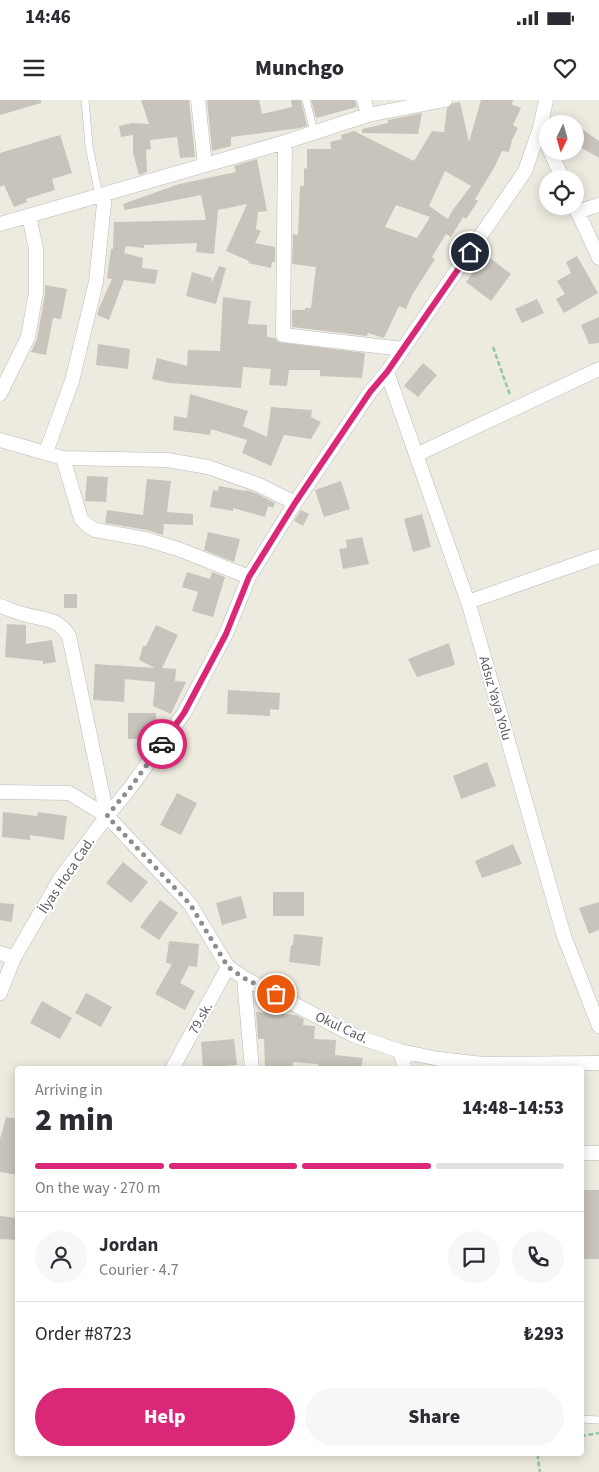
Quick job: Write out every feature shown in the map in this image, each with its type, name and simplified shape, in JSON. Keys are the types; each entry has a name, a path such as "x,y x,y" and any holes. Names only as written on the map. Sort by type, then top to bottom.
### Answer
{"street":[{"path":"198,100 205,165"},
{"path":"364,100 368,115"},
{"path":"0,224 285,142 368,115 445,100"},
{"name":"İlyas Hoca Cad.","path":"543,115 546,100"},
{"name":"İlyas Hoca Cad.","path":"0,993 14,958 60,879 130,788 184,713 226,634 249,577 295,503 370,392 387,372 525,171 539,131"},
{"path":"285,142 284,335 403,349"},
{"path":"46,452 72,381 96,282 102,195"},
{"path":"584,208 599,205"},
{"path":"579,215 599,258"},
{"path":"0,394 28,336 36,292 36,249 29,216"},
{"path":"416,455 599,369"},
{"name":"Adsız Yaya Yolu","path":"387,372 468,602 564,936 599,1026"},
{"path":"0,440 63,458 167,460 208,467 259,486 295,503"},
{"path":"63,458 81,519 87,525 95,530 145,539 178,549 249,577"},
{"path":"468,602 599,556"},
{"path":"0,606 27,615 53,620 64,627 69,636 107,816"},
{"name":"Okul Cad.","path":"0,792 68,793 107,816 190,904 228,967 244,978 355,1036 400,1050 484,1066 599,1062"},
{"path":"0,953 14,958"},
{"name":"79.sk.","path":"174,1066 228,967"},
{"path":"244,978 252,1066"},
{"path":"400,1050 404,1066"},
{"path":"584,1153 599,1153"}],"lane":[{"path":"85,100 88,146 102,195"},
{"path":"306,100 314,132"},
{"path":"584,1419 599,1420"}],"path":[{"path":"493,347 515,408"},
{"path":"584,1436 599,1433"},
{"path":"538,1456 540,1472"}],"building":[{"path":"0,100 41,100 41,103 0,115"},
{"path":"141,100 189,100 195,157 180,158 177,137 150,140 151,149 146,150 147,172 139,175 133,153 133,135 121,137 119,126 132,123 149,124"},
{"path":"207,100 259,100 262,114 292,107 291,100 301,100 307,126 231,137 231,146 212,151"},
{"path":"311,100 355,100 357,107 316,118"},
{"path":"481,100 514,100 511,104 521,108 513,125 518,128 509,152 502,151 475,199 478,201 466,219 463,217 451,237 446,234 432,257 435,259 412,295 406,309 399,306 384,338 368,333 367,336 292,327 292,310 311,308 316,267 292,264 293,234 298,235 300,186 304,186 304,168 307,169 307,149 331,149 330,142 342,139 341,135 354,131 414,161 432,131 444,132 447,108 453,103 460,102 469,142","holes":["445,171 471,186 448,219 429,206","396,205 430,217 417,238 385,227"]},
{"path":"422,113 418,134 362,133 362,129 388,123 388,120"},
{"path":"584,130 599,141 599,158 584,149"},
{"path":"60,135 72,173 52,179 55,190 26,199 27,202 14,207 4,185 0,187 0,153"},
{"path":"257,159 267,211 258,212 256,229 261,231 255,243 275,247 275,262 272,262 271,268 248,263 249,261 226,251 247,204 218,210 214,254 196,252 197,243 144,245 144,248 126,246 124,253 143,258 142,268 158,270 155,284 124,280 109,320 97,315 112,279 107,278 111,249 113,249 114,222 206,220 201,195 125,210 123,204 179,184 236,172 234,166"},
{"path":"486,255 511,274 491,301 466,282"},
{"path":"577,256 598,293 564,313 556,299 565,294 557,281 571,273 566,262"},
{"path":"219,266 226,268 216,304 186,296 192,272 212,278 211,284"},
{"path":"45,285 67,289 61,319 53,318 46,355 31,352 37,339"},
{"path":"223,297 251,301 248,324 267,325 267,337 275,338 278,342 365,353 362,378 320,376 320,370 289,370 287,386 269,385 271,369 243,367 241,388 169,383 152,379 157,358 187,366 188,350 220,351"},
{"path":"537,299 544,313 522,323 515,309"},
{"path":"599,317 599,343 589,344 581,325"},
{"path":"98,344 130,349 128,369 96,365"},
{"path":"423,363 437,375 418,397 404,386"},
{"path":"190,394 248,411 243,426 267,437 271,407 312,410 311,417 321,422 311,439 284,435 271,466 242,453 247,440 211,429 210,435 173,430 174,416 187,418"},
{"path":"87,476 108,477 106,502 85,501"},
{"path":"147,479 171,481 167,512 193,514 193,525 164,524 163,535 147,530 105,523 107,510 143,515"},
{"path":"341,481 350,509 324,517 315,490"},
{"path":"219,486 256,493 275,503 273,508 268,506 265,517 233,508 233,511 210,507 213,490 218,491"},
{"path":"301,510 309,514 303,526 294,521"},
{"path":"422,514 431,547 413,552 404,519"},
{"path":"208,532 240,539 234,562 204,550"},
{"path":"362,537 369,564 343,569 339,549 347,548 346,540"},
{"path":"187,572 210,579 212,572 225,577 213,617 192,611 198,592 182,587"},
{"path":"64,594 77,594 77,608 64,608"},
{"path":"7,624 26,625 26,644 52,640 56,662 43,664 43,661 5,657"},
{"path":"156,625 178,635 162,668 176,669 175,681 186,682 171,714 153,706 155,682 125,679 124,702 93,700 95,664 155,668 139,660 143,646 146,646"},
{"path":"449,643 455,665 417,677 408,659"},
{"path":"228,690 280,693 279,710 270,709 270,716 227,714"},
{"path":"128,713 156,713 157,736 154,739 128,739"},
{"path":"487,762 496,786 461,799 453,776"},
{"path":"177,793 197,803 181,835 160,825"},
{"path":"3,812 37,816 38,812 67,816 64,840 30,835 30,840 2,837"},
{"path":"513,844 522,864 482,878 475,861"},
{"path":"123,862 148,882 131,903 106,883"},
{"path":"273,892 304,892 304,916 273,916"},
{"path":"241,896 247,918 222,925 216,903"},
{"path":"160,900 178,913 159,940 140,927"},
{"path":"599,902 599,930 589,934 579,908"},
{"path":"0,903 14,904 12,922 0,920"},
{"path":"294,934 323,937 320,966 289,962"},
{"path":"169,941 199,944 197,967 189,966 180,983 195,991 185,1010 155,994 172,964 166,963"},
{"path":"86,993 112,1007 101,1027 75,1013"},
{"path":"42,1001 72,1018 60,1039 30,1023"},
{"path":"256,1012 296,1015 304,1019 303,1025 315,1026 314,1039 336,1040 335,1055 363,1058 362,1066 318,1066 318,1064 293,1062 292,1066 265,1066 264,1039 258,1039"},
{"path":"234,1039 237,1065 203,1066 201,1042"},
{"path":"6,1117 15,1118 15,1174 0,1172 0,1139"},
{"path":"584,1190 599,1190 599,1259 584,1259"},
{"path":"0,1216 15,1218 15,1240 0,1239"}],"way so far":[{"path":"162,744 107,816 190,904 228,967 244,978 276,994"}],"route":[{"path":"162,744 184,713 226,634 249,577 295,503 370,392 387,372 470,252"}]}
